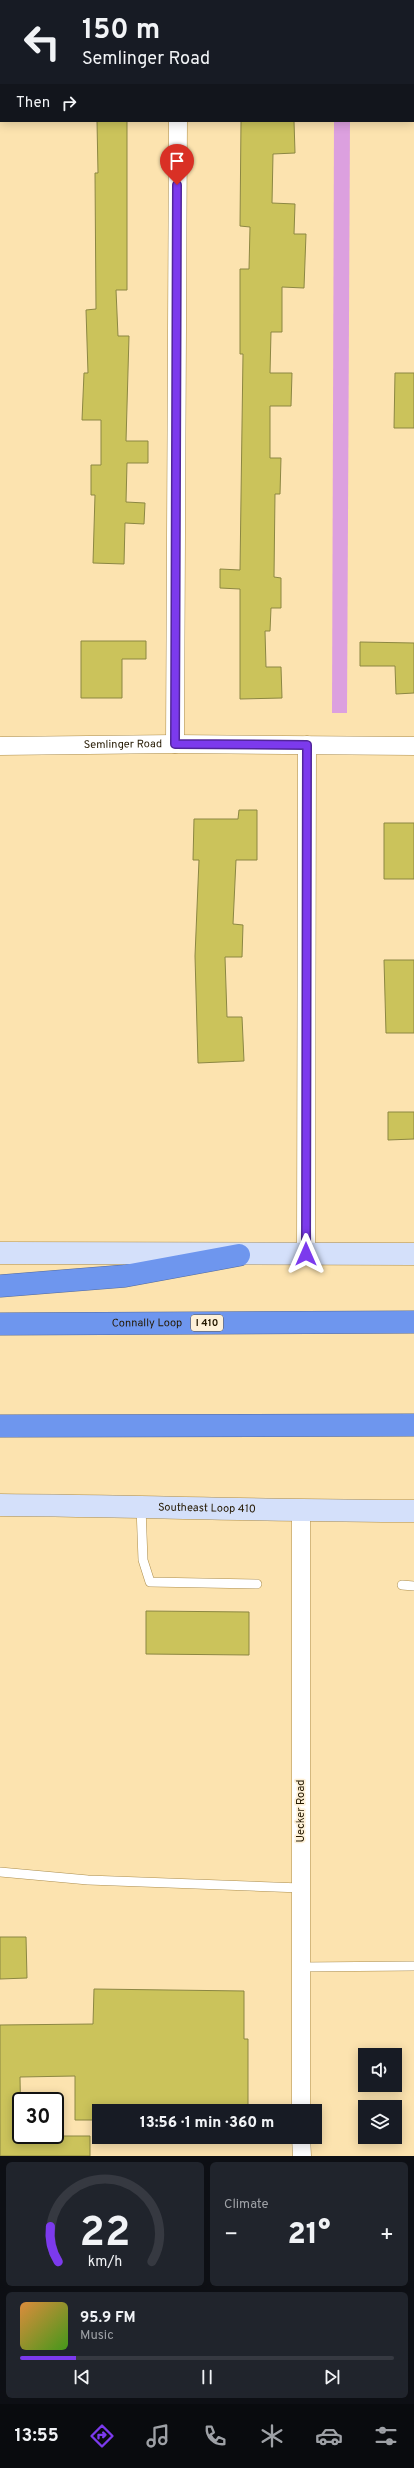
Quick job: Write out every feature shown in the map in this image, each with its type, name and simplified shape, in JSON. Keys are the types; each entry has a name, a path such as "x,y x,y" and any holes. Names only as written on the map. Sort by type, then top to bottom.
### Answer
{"highway":[{"path":"0,1286 125,1276 239,1255"},
{"name":"Connally Loop","path":"0,1324 414,1322"},
{"path":"0,1426 414,1425"}],"main road":[{"path":"0,1253 239,1255 414,1254"},
{"name":"Southeast Loop 410","path":"0,1505 141,1506 301,1511 414,1511"}],"street":[{"path":"175,744 178,122"},
{"name":"Semlinger Road","path":"0,746 175,744 414,746"},
{"path":"306,1254 307,745"},
{"name":"Uecker Road","path":"301,1511 301,2104"},
{"path":"302,2144 302,2156"}],"lane":[{"path":"141,1506 143,1560 150,1582 257,1584"},
{"path":"402,1585 414,1586"},
{"path":"0,1872 88,1880 301,1888"},
{"path":"301,1967 414,1966"}],"shaded area":[{"path":"334,122 350,122 347,713 332,713"}],"building":[{"path":"97,122 127,122 127,290 116,290 118,336 129,336 126,441 148,441 148,463 127,463 126,502 145,503 144,524 125,523 124,564 93,563 95,495 91,495 91,465 101,465 101,420 82,420 84,373 88,373 86,310 96,309 95,173 98,173"},
{"path":"241,122 294,122 295,153 273,154 272,203 295,204 294,234 306,234 304,288 282,287 282,332 271,332 270,373 292,373 291,406 270,406 270,458 281,458 280,494 275,494 274,577 281,578 281,608 271,608 270,631 265,631 266,667 281,667 282,698 240,699 240,589 220,588 220,569 240,570 243,354 240,354 240,269 249,269 250,227 240,226"},
{"path":"395,373 414,373 414,428 394,428"},
{"path":"81,641 146,641 146,659 122,659 122,698 81,698"},
{"path":"360,642 414,643 414,693 396,694 395,666 360,666"},
{"path":"239,810 257,810 257,860 236,860 233,924 243,925 242,957 225,957 227,1017 242,1017 244,1061 198,1063 195,956 199,860 193,860 194,819 238,819"},
{"path":"384,823 414,823 414,879 384,879"},
{"path":"384,960 414,960 414,1033 386,1033"},
{"path":"388,1112 414,1112 414,1139 388,1140"},
{"path":"146,1611 249,1612 249,1655 146,1654"},
{"path":"0,1937 26,1937 27,1978 0,1979"},
{"path":"94,1989 244,1991 244,2039 248,2039 248,2104 92,2104 92,2120 75,2120 75,2076 20,2077 20,2092 12,2092 12,2144 64,2144 64,2136 90,2136 90,2156 0,2156 0,2025 93,2024"}],"route":[{"path":"177,185 175,744 307,745 306,1254"}]}
